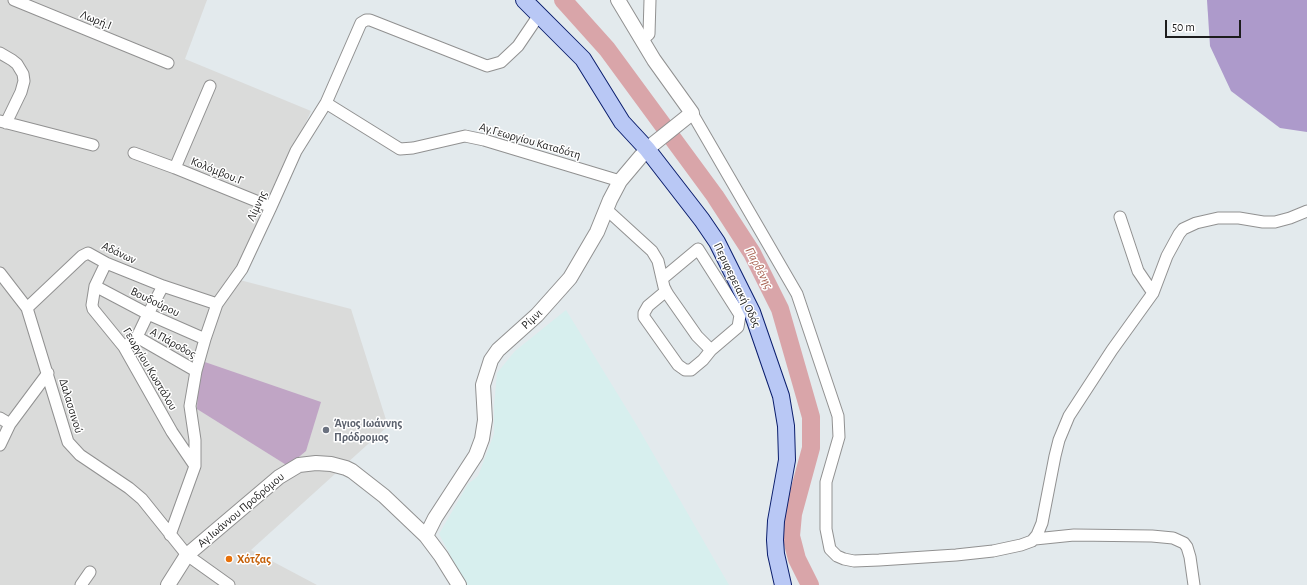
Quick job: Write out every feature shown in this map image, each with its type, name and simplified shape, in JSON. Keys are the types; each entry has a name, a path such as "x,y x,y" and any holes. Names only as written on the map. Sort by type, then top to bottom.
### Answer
{"main road":[{"name":"Περιφερειακή Οδός","path":"524,0 583,59 622,122 652,144 717,242 752,312 776,379 784,412 787,445 785,475 776,521 775,540 783,585"}],"street":[{"name":"Λωρή.Ι","path":"14,0 168,63"},
{"path":"618,0 686,117 797,294 838,416 839,437 826,482 826,529 830,549 837,556 854,561 993,551 1025,544 1035,539 1074,535 1152,536 1173,538 1184,543 1187,547 1194,585"},
{"path":"642,40 649,34 650,0"},
{"name":"Λίμνης","path":"170,535 195,466 195,440 190,406 196,371 217,304 242,268 296,151 326,103 361,23 366,20 370,20 382,24 487,66 501,62 518,46 539,15"},
{"path":"0,53 17,64 23,74 24,81 21,92 3,122 93,145"},
{"name":"Κολόμβου.Γ","path":"175,168 210,86"},
{"name":"Αγ.Γεωργίου Καταδότη","path":"326,103 400,149 412,148 465,136 484,140 620,181"},
{"name":"Ρίμνι","path":"426,536 435,518 476,455 482,439 485,420 483,385 491,360 498,350 537,316 570,278 597,232 606,209 620,181 652,144 686,117"},
{"name":"Κολόμβου.Γ","path":"134,153 175,168 271,208"},
{"path":"606,209 652,251 658,261 666,291 697,336 711,350"},
{"path":"1035,539 1040,530 1043,519 1059,440 1069,416 1112,350 1153,294 1175,240 1183,229 1205,221 1225,218 1276,222 1307,211"},
{"path":"1120,217 1138,271 1153,294"},
{"path":"662,279 698,249 740,315 738,327 711,350 703,360 691,370 685,370 678,365 644,317 644,313 648,306 666,291"},
{"name":"Αδάνων","path":"27,308 85,254 93,254 106,262 163,286 217,304"},
{"name":"Γεωργίου Κωστάλου","path":"106,262 95,286 92,305 93,309 124,347 172,432 195,466"},
{"name":"Δαλασσινού","path":"0,273 27,308 68,442 90,462 129,488 142,499 187,555 226,584"},
{"name":"Βουδούρου","path":"95,286 148,314 205,339"},
{"path":"124,347 137,337 163,286"},
{"name":"Α Πάροδος","path":"137,337 196,371"},
{"path":"0,445 10,424 48,373"},
{"path":"0,418 10,424"},
{"name":"Αγ.Ιωάννου Προδρόμου","path":"168,585 187,555 279,477 299,465 308,463 331,464 352,471 384,496 426,536 441,556 459,585"},
{"path":"81,585 90,572"}],"shaded area":[{"path":"0,0 207,0 185,59 311,111 236,279 351,309 388,426 251,550 317,585 0,585"},
{"path":"1207,0 1307,0 1307,132 1280,128 1231,91 1210,46"},
{"path":"566,310 636,424 729,585 466,585 439,534 468,484 478,476 494,434 494,406 497,373 515,351"},
{"path":"199,360 321,402 306,451 288,466 197,409"}],"waterway":[{"name":"Παρθένης","path":"563,0 607,49 715,196 752,253 780,309 811,417 811,448 793,514 791,536 797,559 810,585"}],"place":[{"name":"Άγιος Ιωάννης Πρόδρομος","path":"326,430"},
{"name":"Χότζας","path":"229,559"}]}
